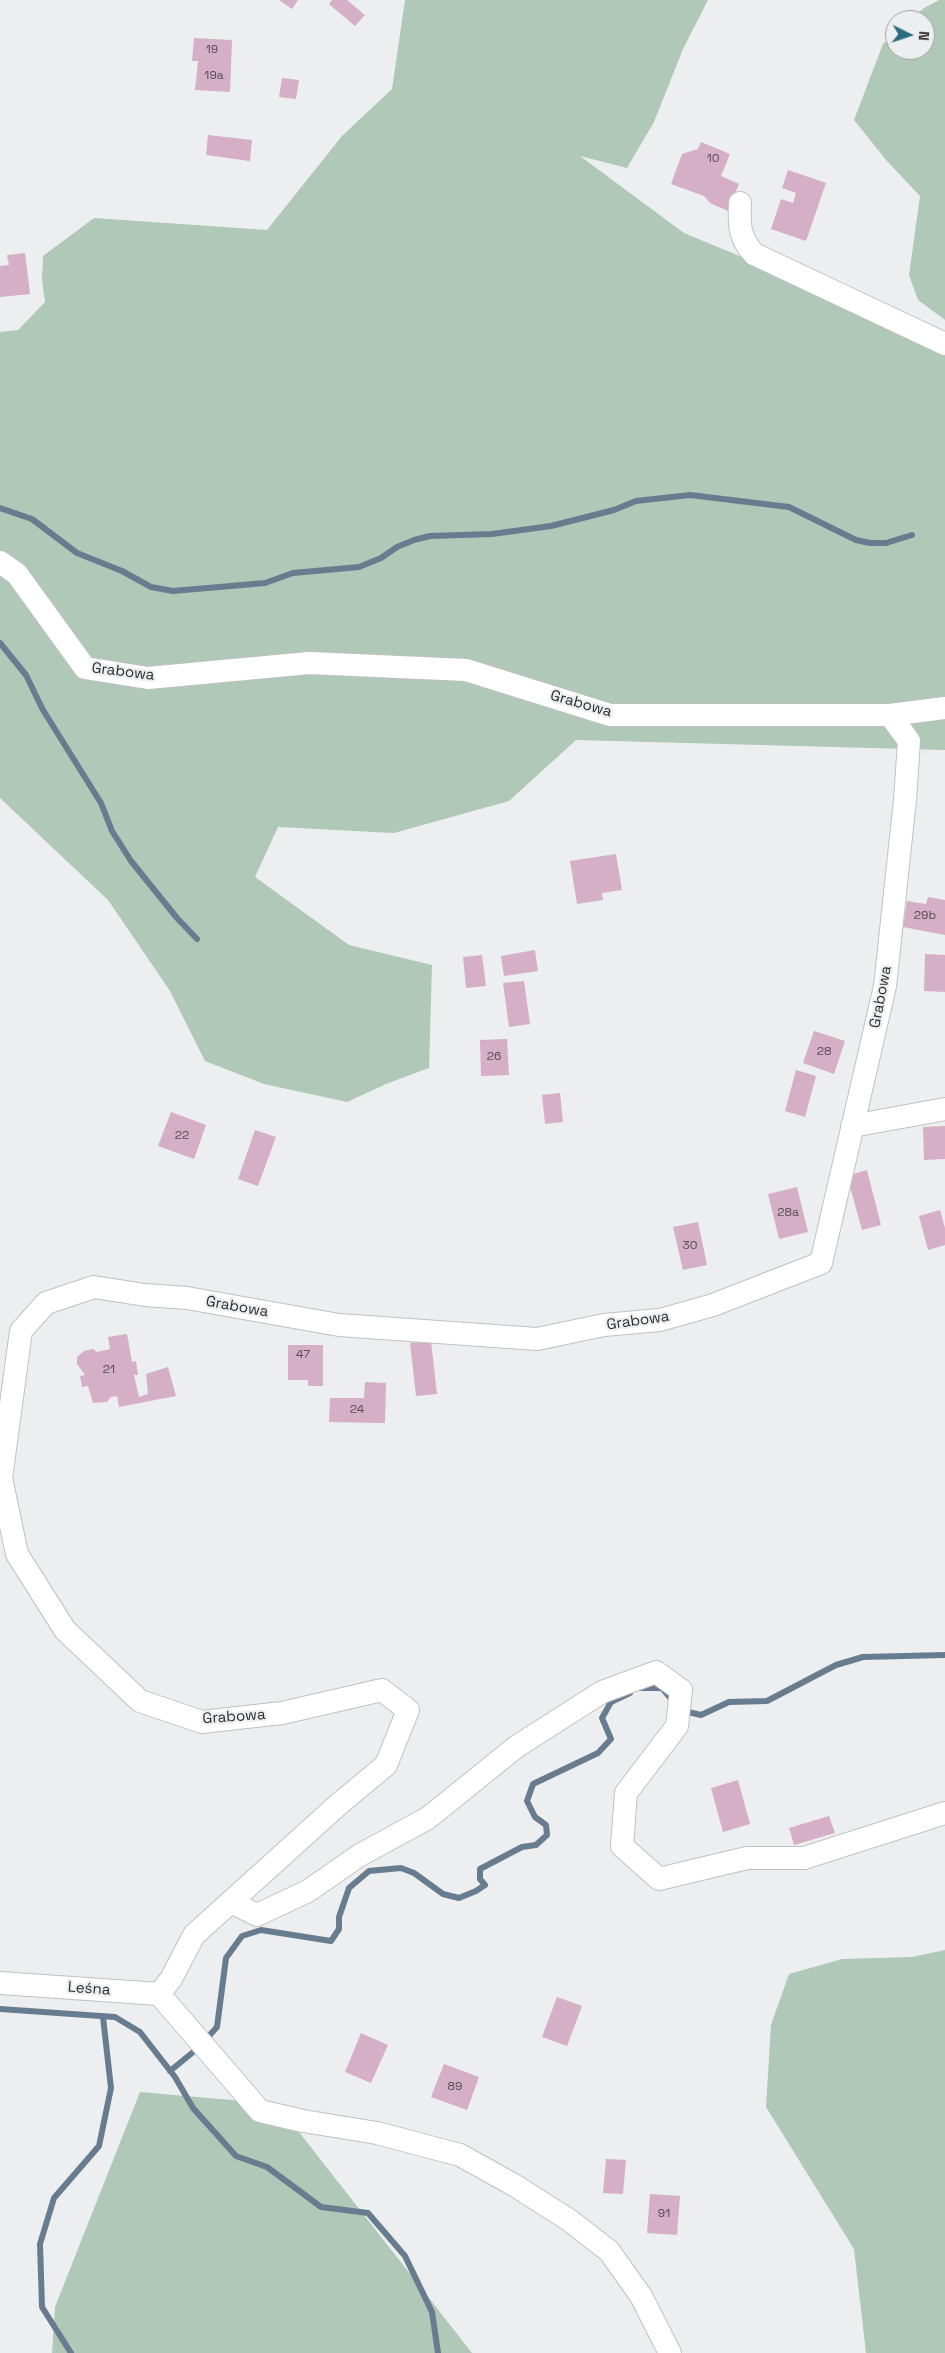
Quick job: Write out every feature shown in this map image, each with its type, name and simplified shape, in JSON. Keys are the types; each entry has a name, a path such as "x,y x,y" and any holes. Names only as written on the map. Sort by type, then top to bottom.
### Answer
{"street":[{"path":"740,203 739,226 745,244 754,254 945,344"},
{"name":"Grabowa","path":"0,562 17,574 84,668 148,678 310,663 466,670 610,715 890,715 908,741 905,800 885,986 821,1263 713,1305 660,1320 604,1325 537,1339 339,1326 187,1298 145,1296 94,1287 46,1303 21,1331 1,1478 17,1554 65,1630 140,1701 202,1722 282,1713 382,1690 408,1710 386,1765 339,1804 194,1935 165,1987"},
{"path":"890,715 945,708"},
{"path":"852,1126 945,1109"},
{"path":"231,1902 257,1915 308,1892 360,1855 428,1818 516,1747 602,1692 656,1672 681,1690 677,1726 626,1793 622,1846 659,1879 747,1858 804,1858 945,1813"},
{"name":"Leśna","path":"0,1982 165,1987"},
{"path":"165,1987 260,2111 303,2122 378,2133 460,2155 514,2185 569,2220 609,2251 642,2296 670,2353"}],"green space":[{"path":"405,0 708,0 683,49 654,122 627,168 580,156 684,233 891,319 945,348 945,750 576,740 509,801 394,833 278,827 255,877 349,945 432,965 429,1068 386,1084 347,1102 264,1084 205,1061 170,991 108,900 0,798 0,332 18,330 45,302 42,280 43,256 94,218 267,230 342,136 392,89"},
{"path":"939,0 945,0 945,320 918,300 909,275 920,196 887,161 854,120 885,42 885,60 935,60 935,10 922,10"},
{"path":"945,1950 945,2353 866,2353 854,2249 766,2107 771,2025 789,1974 842,1959 912,1957"},
{"path":"140,2092 277,2104 472,2353 52,2353 55,2307"}],"building":[{"path":"279,0 298,0 292,9"},
{"path":"332,0 347,0 365,15 355,26 329,4"},
{"path":"194,38 232,40 230,92 195,90 198,61 192,61"},
{"path":"282,78 299,80 296,99 279,97"},
{"path":"208,135 252,140 250,161 206,155"},
{"path":"701,142 730,154 721,176 739,184 728,211 710,203 704,196 671,184 682,154 698,149"},
{"path":"788,170 826,183 806,241 771,229 781,199 793,203 796,193 782,188"},
{"path":"25,253 30,294 0,297 0,266 9,265 7,255"},
{"path":"616,854 622,890 602,893 603,900 577,904 570,861"},
{"path":"928,897 945,900 945,935 903,927 907,901 926,904"},
{"path":"535,950 538,971 504,976 501,956"},
{"path":"925,954 945,955 945,992 924,991"},
{"path":"482,955 486,986 466,988 463,957"},
{"path":"524,981 530,1024 509,1027 503,983"},
{"path":"814,1031 845,1041 834,1074 803,1063"},
{"path":"507,1039 509,1075 481,1076 480,1040"},
{"path":"796,1070 816,1076 805,1117 785,1111"},
{"path":"560,1093 563,1122 545,1124 542,1095"},
{"path":"171,1112 206,1125 194,1159 158,1146"},
{"path":"945,1126 945,1159 924,1160 923,1127"},
{"path":"255,1130 276,1137 258,1186 238,1179"},
{"path":"867,1170 881,1225 862,1230 847,1176"},
{"path":"797,1187 808,1232 779,1239 768,1194"},
{"path":"940,1210 945,1228 945,1245 928,1250 919,1216"},
{"path":"698,1222 707,1265 683,1270 673,1227"},
{"path":"127,1334 132,1362 136,1361 138,1375 134,1375 139,1397 148,1394 146,1374 168,1367 176,1396 119,1407 117,1396 111,1397 107,1402 93,1403 88,1386 82,1387 80,1376 85,1375 77,1364 77,1357 84,1351 93,1349 97,1352 110,1349 108,1337"},
{"path":"431,1341 437,1394 416,1396 410,1343"},
{"path":"288,1345 323,1345 323,1386 308,1386 308,1380 288,1380"},
{"path":"365,1382 386,1383 385,1423 329,1422 330,1398 364,1398"},
{"path":"738,1780 750,1824 723,1832 711,1788"},
{"path":"829,1816 835,1833 794,1845 789,1828"},
{"path":"557,1997 582,2006 567,2046 542,2037"},
{"path":"361,2033 388,2045 371,2083 345,2072"},
{"path":"444,2064 479,2077 467,2110 431,2097"},
{"path":"606,2159 626,2160 623,2194 603,2193"},
{"path":"650,2194 680,2196 677,2235 647,2233"}],"waterway":[{"path":"0,508 32,519 77,553 122,571 151,587 173,591 265,583 293,573 359,567 381,558 397,547 430,536 492,534 551,526 614,510 636,501 690,495 789,507 856,540 870,543 886,543 912,535"},
{"path":"0,643 26,675 43,710 101,803 112,831 131,861 177,918 197,939"},
{"path":"688,1712 701,1715 729,1702 767,1701 836,1665 863,1657 945,1655"},
{"path":"639,1688 662,1688 672,1700"},
{"path":"209,2036 217,2027 226,1958 242,1936 261,1930 331,1941 339,1929 339,1917 349,1888 369,1871 401,1868 414,1873 443,1894 459,1898 485,1885 480,1879 480,1869 522,1847 536,1845 547,1835 546,1825 535,1817 527,1801 533,1784 598,1753 611,1739 602,1718 611,1702 630,1693"},
{"path":"0,2009 115,2017 140,2032 175,2077 193,2108 236,2156 267,2167 321,2207 368,2213 405,2256 432,2312 438,2353"},
{"path":"71,2353 42,2307 40,2244 54,2198 99,2146 111,2088 103,2017"},
{"path":"170,2071 192,2053"}]}
